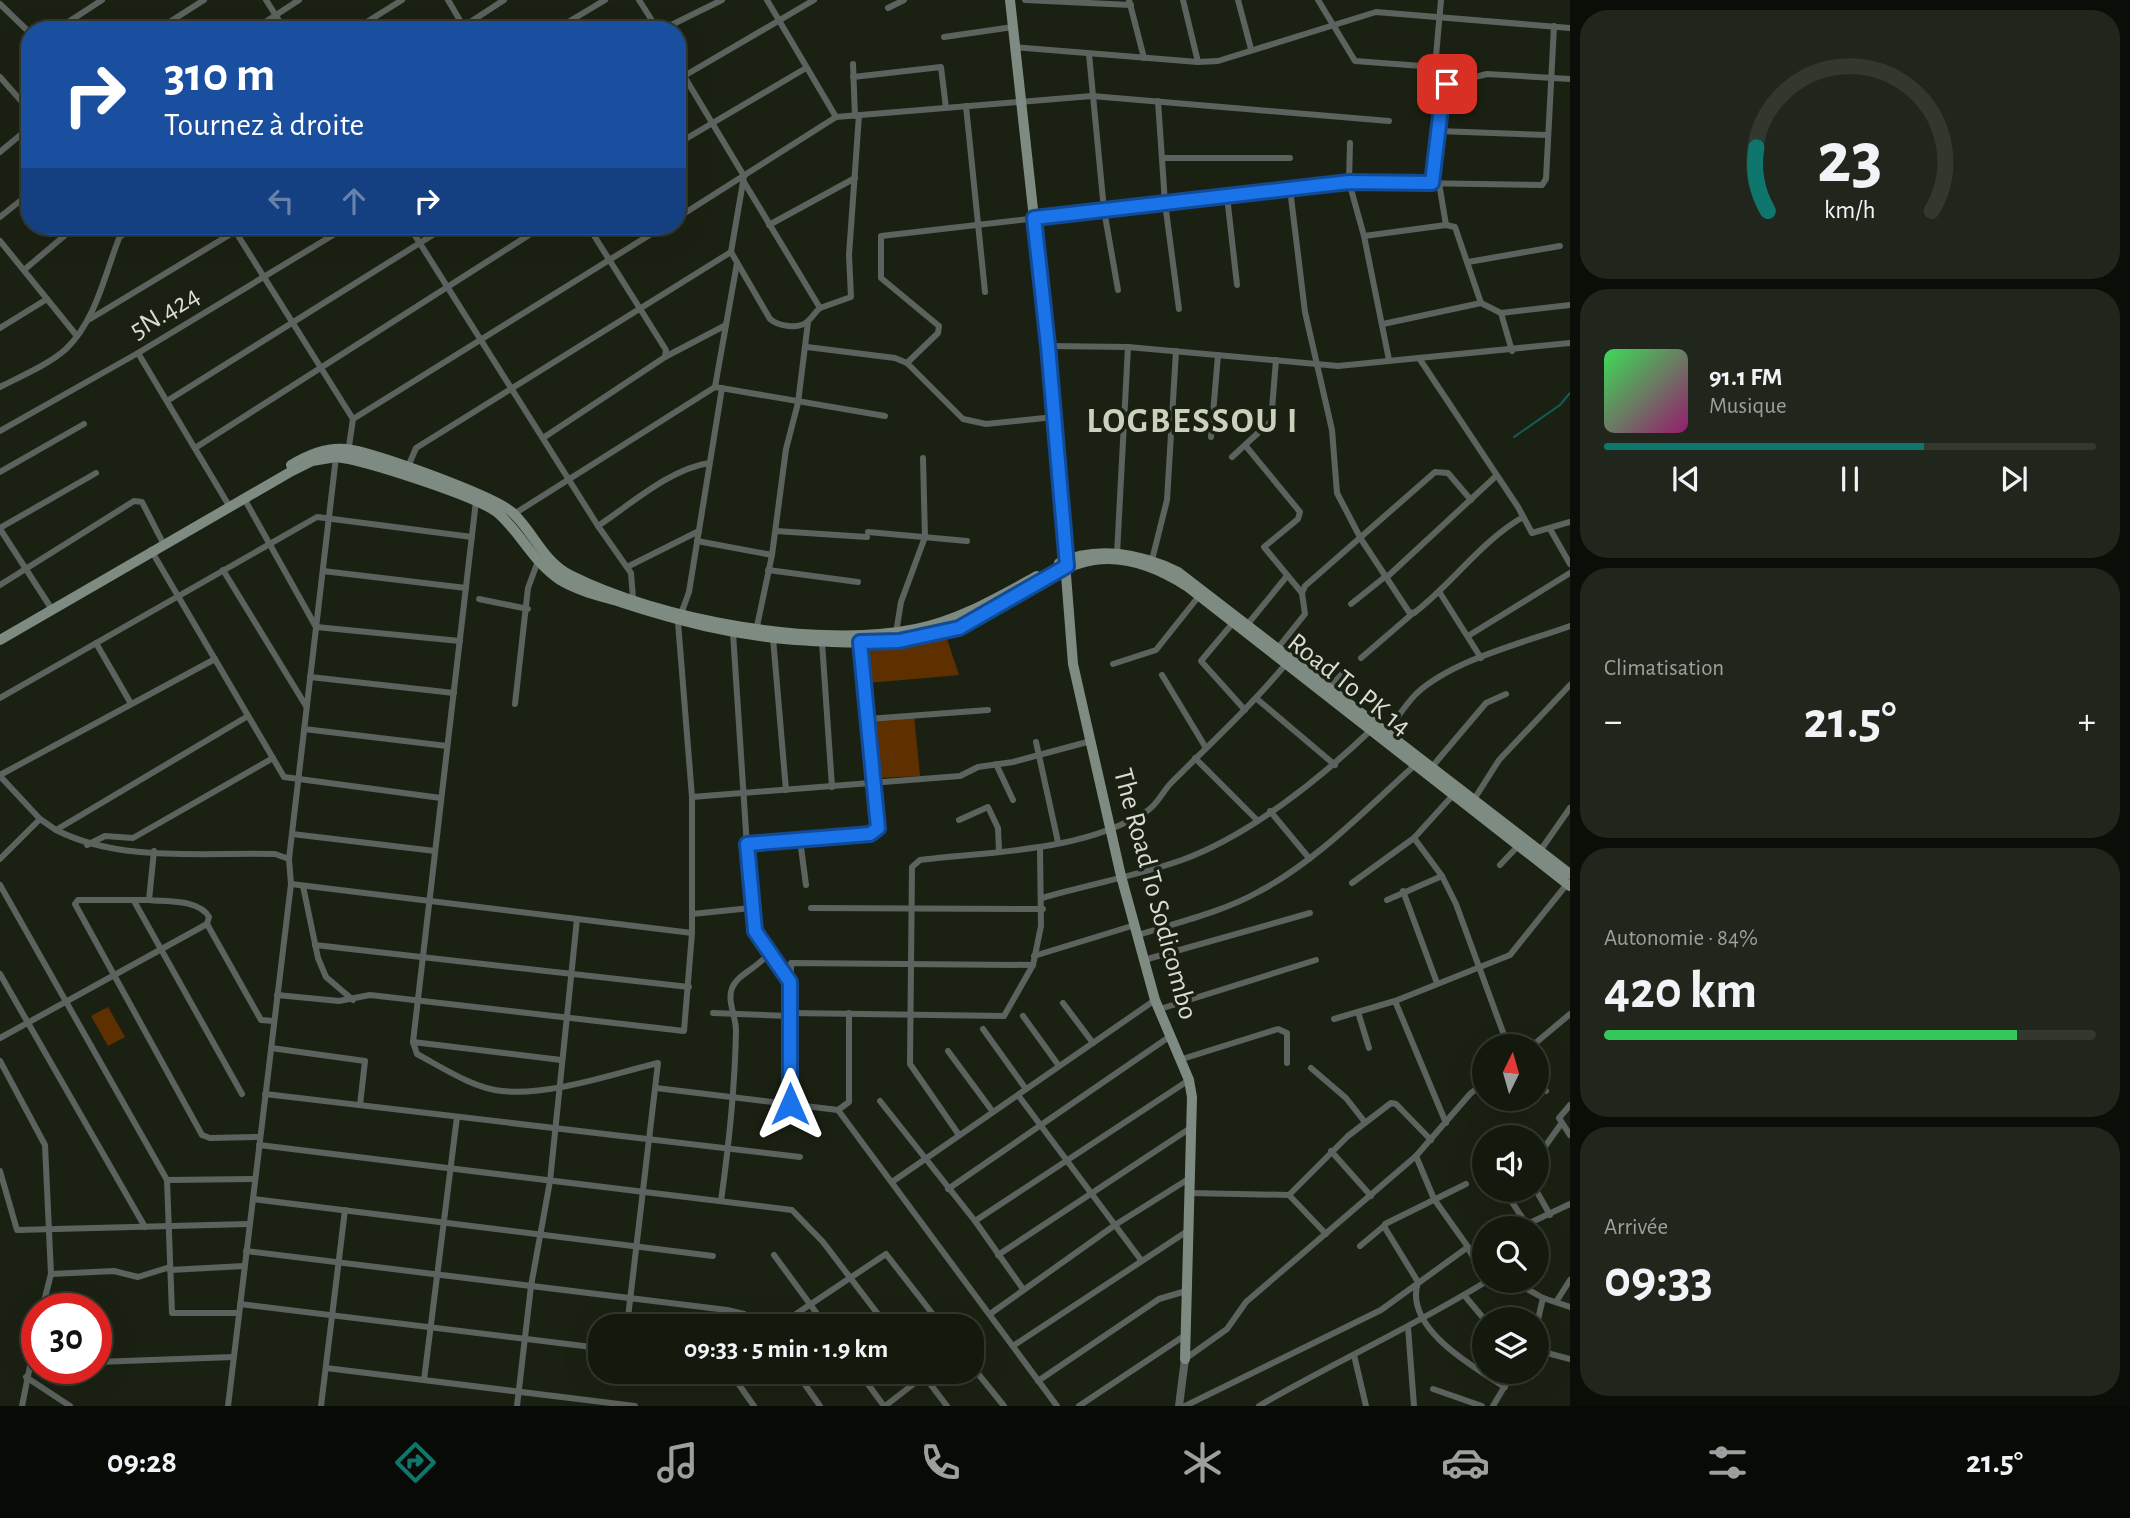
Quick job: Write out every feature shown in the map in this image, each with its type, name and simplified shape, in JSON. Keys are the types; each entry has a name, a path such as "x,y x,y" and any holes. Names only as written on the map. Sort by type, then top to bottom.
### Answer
{"main road":[{"name":"The Road To Sodicombo","path":"1010,0 1048,346 1073,664 1109,830 1144,960 1169,1037 1189,1080 1192,1127 1185,1359"},
{"path":"152,551 162,541 313,454 348,454 477,499 510,517 538,561 570,585 733,633 896,633 963,614 1066,563 1082,559"},
{"path":"0,640 312,461 348,454"},
{"path":"405,473 483,494 510,517 562,570 680,618 773,638 822,642 899,641 959,628 1066,563"},
{"name":"Road To PK 14","path":"1082,559 1117,554 1152,560 1192,581 1328,689 1453,795 1471,803 1540,851 1568,881"},
{"name":"Road To PK 14","path":"1082,559 1149,566 1199,596 1286,665 1373,728 1386,733 1431,768 1518,846 1568,881"},
{"path":"0,634 51,609"}],"street":[{"path":"70,21 103,0"},
{"path":"266,0 279,21"},
{"path":"266,21 299,0"},
{"path":"368,21 402,0"},
{"path":"449,0 458,21"},
{"path":"474,21 504,0"},
{"path":"570,21 605,0"},
{"path":"639,0 653,21"},
{"path":"678,21 722,0"},
{"path":"767,0 836,117"},
{"path":"686,75 814,0"},
{"path":"1025,0 1130,2 1144,58"},
{"path":"1183,0 1198,62"},
{"path":"1238,0 1251,49"},
{"path":"1318,0 1355,61 1435,67"},
{"path":"1441,0 1435,67 1450,90 1442,103 1436,183 1446,225"},
{"path":"170,21 200,1"},
{"path":"888,8 900,1"},
{"path":"0,4 21,24"},
{"path":"1014,47 1198,62 1233,58 1251,49 1376,12 1570,27"},
{"path":"907,363 938,332 939,326 880,278 881,236 1349,182 1542,185 1546,179 1554,26"},
{"path":"944,37 1013,27"},
{"path":"1088,54 1104,210 1118,290"},
{"path":"756,633 776,531 786,449 798,403 808,322 820,308 851,297 849,255 857,116 853,64"},
{"path":"853,78 941,67 946,108"},
{"path":"686,139 806,68"},
{"path":"1447,84 1487,74 1570,79"},
{"path":"0,77 21,101"},
{"path":"686,85 712,123 769,225 820,308"},
{"path":"686,213 744,179 836,117 1092,96 1389,121"},
{"path":"1158,101 1165,202 1180,309"},
{"path":"966,106 985,292"},
{"path":"1438,131 1547,135"},
{"path":"0,152 21,134"},
{"path":"1350,143 1349,182 1364,236 1389,360"},
{"path":"1162,158 1290,158"},
{"path":"769,225 855,178"},
{"path":"744,179 731,252 770,318 777,325 808,322"},
{"path":"1165,202 1349,182"},
{"path":"1290,189 1305,312 1332,430 1336,494 1362,539 1412,614"},
{"path":"1227,196 1237,285"},
{"path":"0,217 21,200"},
{"path":"1364,236 1446,225 1455,227 1481,303"},
{"path":"24,270 65,235"},
{"path":"0,387 60,354 77,336 89,320 119,237 122,235"},
{"path":"89,320 224,235"},
{"path":"237,235 353,419 348,454"},
{"name":"5N.424","path":"0,431 138,354 333,235"},
{"path":"414,235 633,578 633,598"},
{"path":"167,401 290,321 432,235"},
{"path":"195,448 318,367 529,235"},
{"path":"594,235 666,350 665,357"},
{"path":"353,419 649,235"},
{"path":"0,241 77,336"},
{"path":"1468,262 1560,246"},
{"path":"405,473 416,448 731,252"},
{"path":"277,995 353,1000 370,995 684,1031 692,933 692,797 680,618 689,592 699,531 726,325 737,263"},
{"path":"0,328 47,299"},
{"path":"1383,324 1481,303 1501,313 1570,305"},
{"path":"1501,313 1512,351"},
{"path":"543,438 665,357 726,325"},
{"path":"1048,346 1128,347 1338,366 1512,351 1570,343"},
{"path":"807,347 895,358 907,363 963,419 986,424 1054,417"},
{"path":"1117,554 1128,347"},
{"path":"1152,560 1167,500 1177,351"},
{"path":"138,354 228,504"},
{"path":"1211,437 1218,355"},
{"path":"1419,358 1534,534 1570,522"},
{"path":"1232,457 1271,421 1276,360"},
{"path":"510,517 718,388 798,403 886,415"},
{"path":"0,472 84,425"},
{"path":"1245,445 1300,512 1298,519 1264,547 1302,593"},
{"path":"228,1406 291,884 289,859 336,457"},
{"path":"896,633 901,602 925,537 923,458"},
{"path":"598,526 677,474 695,465 709,464"},
{"path":"51,609 0,528 96,472"},
{"path":"1277,649 1305,614 1302,593 1305,586 1436,472 1448,473 1471,500"},
{"path":"1351,604 1387,576 1495,477"},
{"path":"477,499 412,1042 417,1054 492,1089 512,1091 558,1086 658,1063 629,1314"},
{"path":"245,500 316,627"},
{"path":"0,585 134,501 142,502 162,541"},
{"path":"0,698 317,517 472,537"},
{"path":"1361,658 1440,593 1491,537 1523,517"},
{"path":"1550,529 1570,564"},
{"path":"626,567 699,531"},
{"path":"776,531 967,541"},
{"path":"697,541 772,555"},
{"path":"152,551 284,777 441,798"},
{"path":"515,704 528,588 538,561"},
{"path":"223,570 307,707"},
{"path":"768,570 858,582"},
{"path":"323,571 466,588"},
{"path":"1468,636 1570,573"},
{"path":"1247,625 1287,576"},
{"path":"1440,593 1481,658"},
{"path":"1113,664 1156,650 1199,596"},
{"path":"479,599 527,609"},
{"path":"1232,624 1201,661 1245,710"},
{"path":"1386,733 1416,694 1436,680 1481,658 1570,626"},
{"path":"316,627 460,641"},
{"path":"733,633 751,908 755,931 790,982"},
{"path":"773,638 786,790"},
{"path":"822,642 832,787"},
{"path":"747,844 875,832 878,828 860,642"},
{"path":"96,643 130,702"},
{"path":"215,659 130,702 0,775 40,819 87,845 155,851 275,854 289,859"},
{"path":"959,1135 910,1065 912,867 915,863 999,850 1040,847 1109,830 1150,810 1164,789 1257,699 1286,665"},
{"path":"1162,674 1206,748"},
{"path":"1328,689 1342,674"},
{"path":"310,677 454,693"},
{"path":"1471,803 1499,760 1570,685"},
{"path":"1431,768 1480,709 1493,698 1506,694"},
{"path":"1257,699 1335,765"},
{"path":"868,719 988,710"},
{"path":"56,830 248,716"},
{"path":"1042,898 1181,861 1212,846 1257,820 1335,765 1373,728"},
{"path":"304,729 447,746"},
{"path":"692,797 960,776 978,767 1091,741"},
{"path":"1036,742 1058,842"},
{"path":"87,845 104,836 133,838 273,758"},
{"path":"1195,758 1257,820"},
{"path":"996,764 1013,800"},
{"path":"1034,956 1220,909 1259,892 1308,858 1415,765"},
{"path":"1352,883 1415,838 1453,795"},
{"path":"959,820 988,807 998,828 999,850"},
{"path":"1540,851 1570,808"},
{"path":"1270,811 1308,858"},
{"path":"0,859 40,819"},
{"path":"292,834 435,851"},
{"path":"1415,838 1442,876 1456,904 1504,1034"},
{"path":"800,840 806,886"},
{"path":"1500,865 1518,846"},
{"path":"713,1013 1004,1016 1033,965 1043,909 1040,847"},
{"path":"149,900 155,851"},
{"path":"1387,900 1442,876"},
{"path":"1334,1019 1395,1001 1510,955 1568,881"},
{"path":"291,884 692,933"},
{"path":"0,886 167,1180 172,1313 239,1313"},
{"path":"303,886 315,945 326,977 353,1000"},
{"path":"1403,891 1437,983"},
{"path":"274,1021 261,1020 207,925 209,917 199,907 149,900 75,902 202,1135 792,1210 851,1278 878,1314"},
{"path":"134,901 242,1094"},
{"path":"692,914 751,908"},
{"path":"811,908 1043,909"},
{"path":"1144,960 1310,913"},
{"path":"517,1406 531,1286 543,1234 550,1181 564,1017 577,919"},
{"path":"0,1038 207,925"},
{"path":"315,945 689,987"},
{"path":"721,1201 735,1097 736,1014 731,995 735,983 764,961 770,951"},
{"path":"892,1182 1093,1043 1157,1004 1317,960"},
{"path":"790,1104 791,963 1033,965"},
{"path":"0,974 145,1227"},
{"path":"1395,1001 1446,1123"},
{"path":"1063,1003 1093,1043"},
{"path":"1359,1012 1368,1048"},
{"path":"656,1088 838,1110 849,1102 849,1013"},
{"path":"1546,1034 1570,1014"},
{"path":"1023,1016 1059,1066"},
{"path":"984,1029 1026,1089"},
{"path":"1179,1060 1278,1029 1287,1033 1287,1063"},
{"path":"948,1189 1169,1037"},
{"path":"412,1042 561,1060"},
{"path":"271,1048 365,1061 360,1105"},
{"path":"948,1051 993,1112"},
{"path":"0,1061 44,1139 51,1274 46,1293"},
{"path":"1311,1068 1346,1098 1364,1121"},
{"path":"975,1221 1189,1080"},
{"path":"1179,1404 1185,1359 1227,1329 1247,1302 1416,1156 1472,1092"},
{"path":"265,1094 800,1157"},
{"path":"1018,1095 1141,1260"},
{"path":"880,1101 975,1221 1023,1289"},
{"path":"1289,1195 1364,1121 1393,1103 1431,1140"},
{"path":"1570,1105 1560,1115 1561,1124 1570,1135"},
{"path":"838,1110 1057,1406"},
{"path":"424,1380 457,1117"},
{"path":"1549,1141 1561,1124"},
{"path":"998,1255 1192,1127"},
{"path":"1331,1151 1371,1196"},
{"path":"1416,1156 1434,1199 1472,1254"},
{"path":"0,1171 17,1230 249,1224"},
{"path":"990,1314 1115,1225 1190,1178"},
{"path":"167,1180 255,1179"},
{"path":"1360,1246 1384,1226 1466,1184"},
{"path":"1190,1193 1289,1195 1326,1234"},
{"path":"253,1199 713,1256"},
{"path":"1512,1202 1521,1216"},
{"path":"1543,1202 1550,1215 1570,1204"},
{"path":"321,1406 345,1210"},
{"path":"1384,1226 1418,1282 1415,1292 1424,1319 1451,1351 1505,1387"},
{"path":"1013,1346 1189,1230"},
{"path":"1179,1404 1381,1310 1418,1282 1472,1248"},
{"path":"246,1251 744,1314"},
{"path":"774,1255 817,1314"},
{"path":"796,1314 882,1255 890,1256 933,1314"},
{"path":"51,1274 114,1271 138,1277 170,1268 244,1266"},
{"path":"1556,1302 1570,1280"},
{"path":"1259,1406 1309,1377 1424,1319 1472,1290"},
{"path":"1038,1381 1158,1299 1186,1291"},
{"path":"1534,1293 1570,1307"},
{"path":"1464,1295 1474,1307"},
{"path":"1541,1307 1543,1298"},
{"path":"240,1304 588,1347"},
{"path":"1408,1327 1414,1406"},
{"path":"1079,1406 1184,1336"},
{"path":"1549,1353 1570,1359"},
{"path":"1353,1355 1366,1406"},
{"path":"112,1361 233,1357"},
{"path":"326,1368 635,1406"},
{"path":"984,1381 1004,1406"},
{"path":"22,1406 25,1384"},
{"path":"37,1384 70,1406"},
{"path":"738,1384 754,1406"},
{"path":"804,1384 820,1406"},
{"path":"868,1384 885,1406 911,1384"},
{"path":"932,1384 947,1406"},
{"path":"1493,1406 1507,1384"},
{"path":"1433,1389 1482,1406"}],"shaded area":[{"path":"946,636 959,675 868,683 862,656 866,656 865,647"},
{"path":"914,715 920,776 879,778 871,718"},
{"path":"108,1007 125,1037 108,1046 91,1016"}],"waterway":[{"path":"1514,437 1560,405 1570,393"}],"district":[{"name":"LOGBESSOU I","path":"1193,421"}],"route":[{"path":"790,1104 790,982 755,931 747,844 870,834 878,828 860,642 899,641 959,628 1067,566 1034,218 1349,182 1432,183 1441,108 1450,90 1447,84"}]}
